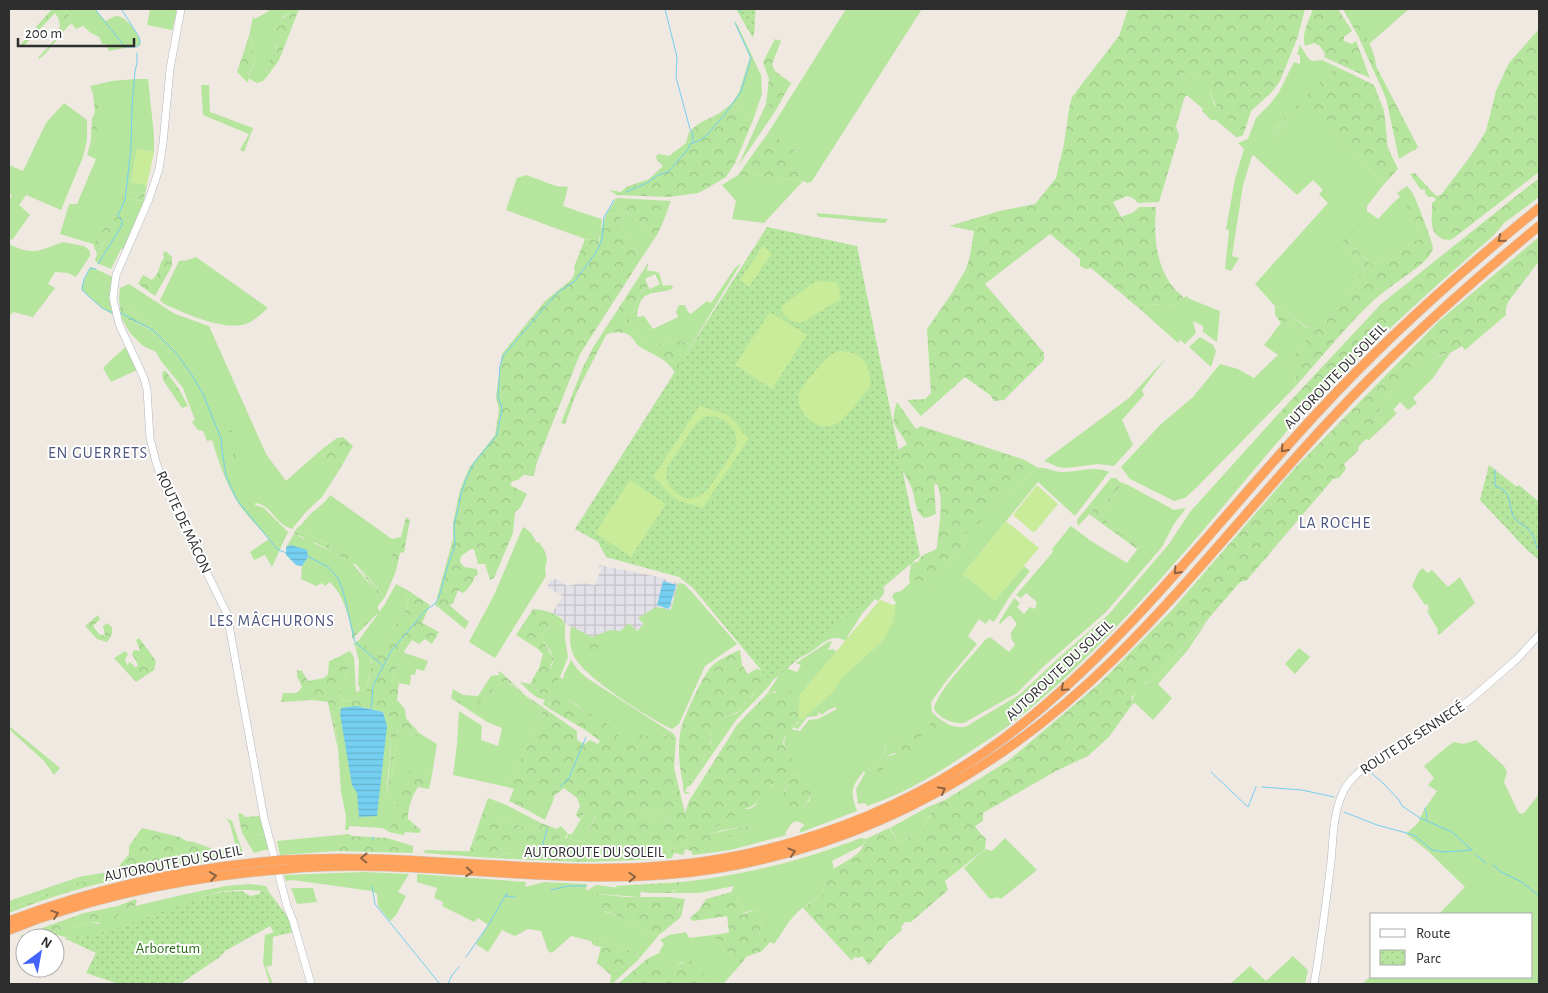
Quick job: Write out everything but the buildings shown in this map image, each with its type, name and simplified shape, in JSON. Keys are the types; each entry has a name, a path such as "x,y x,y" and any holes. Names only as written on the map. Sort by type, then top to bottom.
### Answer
{"highway":[{"name":"AUTOROUTE DU SOLEIL","path":"417,864 581,869 645,868 700,862 762,850 819,834 884,809 932,785 977,758 1002,740 1043,707 1071,681 1139,612 1289,444 1370,358 1463,271 1539,208"},
{"name":"AUTOROUTE DU SOLEIL","path":"9,921 70,900 136,882 193,870 278,865 344,858 584,878 652,876 715,869 789,853 852,832 906,809 954,784 986,764 1035,729 1099,673 1176,593 1298,456 1381,367 1472,282 1539,226"},
{"name":"AUTOROUTE DU SOLEIL","path":"9,930 91,902 146,888 278,865"}],"street":[{"name":"ROUTE DE MÂCON","path":"181,9 170,69 159,168 149,199 116,276 114,288 115,312 144,378 147,390 150,438 164,484 227,614 264,818 278,865 287,906 311,984"},
{"name":"ROUTE DE SENNECÉ","path":"1314,984 1328,891 1337,812 1340,798 1347,786 1368,765 1470,700 1517,659 1539,635"}],"shaded area":[{"path":"599,565 664,578 678,583 671,611 638,618 644,624 637,631 629,623 621,631 613,631 592,637 566,624 562,617 552,613 563,596 547,587 551,580 557,579 567,586 582,583 595,585 601,569 598,567"}],"green space":[{"path":"52,9 66,9 72,24 39,59 59,31 59,20 55,13 23,47 20,45"},
{"path":"66,9 95,9 105,21 116,16 120,17 132,27 141,45 109,51 105,44 102,44 99,37 83,26 76,29"},
{"path":"150,9 177,9 172,30 147,25"},
{"path":"267,9 292,9 289,14 282,17 275,45 277,53 266,70 269,74 263,81 257,83 248,78 256,57 251,47 253,39 249,36 253,17 255,19 269,11"},
{"path":"292,9 299,9 279,60 269,74 266,70 272,56 277,53 274,36 276,22 289,14"},
{"path":"736,9 756,9 753,38"},
{"path":"846,9 922,9 812,181 808,183 803,181 798,169 796,151 768,133"},
{"path":"1128,9 1305,9 1298,36 1280,81 1271,93 1251,111 1244,133 1222,113 1213,101 1210,87 1215,84 1209,74 1203,79 1196,80 1191,72 1184,73 1182,78 1188,91 1206,103 1203,109 1188,96 1185,96 1176,126 1179,136 1159,202 1138,203 1133,198 1127,196 1113,202 1121,217 1134,212 1139,207 1156,207 1155,235 1160,263 1170,283 1184,298 1176,306 1147,304 1141,310 1091,268 1086,269 1080,266 1080,259 1050,234 985,284 1044,353 1044,360 1004,400 994,401 990,395 965,377 921,416 907,400 925,399 931,393 927,329 966,269 974,231 949,226 1000,211 1035,204 1056,178 1072,97 1119,36"},
{"path":"1313,9 1338,9 1352,31 1344,37 1344,41 1352,44 1356,41 1370,78 1324,57 1325,54 1320,46 1314,43 1305,46 1304,36"},
{"path":"1343,9 1350,9 1366,36 1373,51 1376,66 1418,147 1399,159 1386,98 1358,36"},
{"path":"1350,9 1409,9 1369,44"},
{"path":"734,20 761,75 762,94 753,120 732,103 739,92 750,57"},
{"path":"1539,29 1539,172 1455,237 1450,240 1442,239 1434,232 1432,223 1432,203 1436,200 1434,197 1428,197 1425,189 1421,190 1410,174 1415,173 1436,196 1441,195 1472,154 1486,131 1496,91 1509,63"},
{"path":"249,36 253,39 251,47 256,57 249,74 248,83 237,72"},
{"path":"775,39 781,41 772,64 775,71 791,83 776,110 766,104 769,79 763,62"},
{"path":"1300,45 1312,61 1322,60 1337,67 1288,114 1271,135 1275,137 1305,105 1344,147 1385,183 1367,206 1367,211 1378,219 1400,197 1397,193 1407,186 1412,192 1406,205 1415,219 1421,239 1402,247 1372,265 1355,248 1350,240 1343,245 1366,271 1360,275 1352,290 1349,291 1323,327 1317,330 1311,327 1307,328 1283,307 1275,306 1255,284 1328,203 1319,194 1323,190 1313,180 1297,195 1252,156 1243,185 1232,256 1239,258 1231,271 1225,269 1229,231 1226,229 1235,179 1244,149 1238,143 1248,139 1256,118 1279,92 1294,62 1300,64 1300,55 1297,55"},
{"path":"1337,67 1374,85 1384,111 1388,148 1398,169 1385,183 1344,147 1305,106 1275,137 1271,135 1302,100"},
{"path":"1191,72 1196,80 1209,74 1216,84 1210,93 1214,104 1244,133 1242,136 1236,137 1216,120 1211,120 1202,111 1206,103 1187,91 1186,84 1182,78 1184,73"},
{"path":"148,79 154,135 154,152 137,149 131,182 147,185 145,194 126,191 116,213 93,244 60,234 69,204 77,204 96,159 87,155 95,141 98,95 90,86 112,81"},
{"path":"201,85 209,85 210,112 253,128 244,152 240,150 249,134 203,115"},
{"path":"90,86 98,95 100,106 95,141 87,155 91,140 92,119 95,112"},
{"path":"64,103 87,120 87,140 83,157 61,210 26,195 19,205 30,215 12,240 9,238 9,198 12,197 9,192 9,165 23,171 46,123"},
{"path":"732,103 753,120 735,163 726,177 698,193 669,197 617,195 609,190 621,192 626,187 649,179 662,167 656,156 659,154 669,156 686,143 689,132 698,124 720,113"},
{"path":"766,104 776,110 738,166"},
{"path":"768,133 785,142 795,151 799,162 798,169 804,181 756,175 748,177 738,175"},
{"path":"137,149 154,152 147,185 131,182"},
{"path":"526,175 556,186 568,187 563,206 601,219 599,241 585,239 506,210 517,178"},
{"path":"738,175 748,177 756,175 803,181 764,223 732,219 736,201 722,185"},
{"path":"1539,178 1539,197 1504,223 1494,235 1375,342 1293,424 1280,412 1381,304"},
{"path":"126,191 145,194 144,201 128,199 124,216 116,223 97,254 93,244 115,213 114,210"},
{"path":"1412,192 1431,239 1433,249 1431,254 1420,265 1364,309 1295,387 1296,371 1284,361 1298,351 1306,342 1304,332 1287,322 1281,323 1275,315 1275,306 1283,307 1306,328 1311,327 1317,330 1320,328 1337,308 1344,294 1352,290 1360,275 1366,271 1343,245 1343,236 1348,231 1352,230 1353,232 1350,240 1355,248 1372,265 1402,247 1421,239 1415,219 1405,205"},
{"path":"616,198 671,201 655,238 634,217 617,207 614,202"},
{"path":"128,199 144,201 124,248 121,249 111,269 97,263 95,260"},
{"path":"614,202 617,207 634,217 655,238 639,262 630,239 625,234 620,216 607,213"},
{"path":"607,213 620,216 625,234 630,239 639,262 580,354 537,462 534,476 523,475 510,485 527,494 520,508 515,512 513,533 494,578 490,580 485,564 478,564 474,549 471,549 461,556 460,562 464,567 477,569 478,575 475,576 467,590 463,593 458,590 453,604 437,607 435,604 438,600 437,597 453,539 453,523 460,490 469,468 495,435 499,410 496,396 502,354 545,301 572,279 575,271 574,267 585,239 600,241 600,231"},
{"path":"816,213 888,219 885,223 819,217"},
{"path":"767,227 857,246 920,556 771,682 693,588 679,577 606,557 598,542 575,529"},
{"path":"1539,237 1539,261 1508,302 1506,315 1465,350 1462,346 1450,353 1440,355 1417,368 1399,385 1394,386 1375,417 1384,426 1369,440 1366,439 1359,446 1358,451 1344,464 1346,469 1339,478 1333,479 1247,580 1240,582 1184,647 1132,697 1131,706 1109,737 1088,756 1056,771 983,813 983,821 975,826 986,839 985,849 945,881 948,890 911,922 905,922 901,927 902,930 889,941 869,965 862,956 859,958 854,957 852,961 803,908 823,894 824,885 830,872 859,852 866,839 889,828 899,843 921,830 931,815 928,807 945,800 1008,761 1101,682 1172,610 1295,468 1439,321"},
{"path":"63,242 84,246 90,251 90,256 76,277 68,273 55,272 48,284 55,288 33,317 13,312 9,317 9,244 24,250 36,251"},
{"path":"763,246 772,253 749,287 740,280"},
{"path":"166,251 172,257 172,266 155,296 138,284 143,275 152,280 155,278 164,258 163,253"},
{"path":"196,257 268,308 249,323 236,326 204,320 164,304 160,300 179,261"},
{"path":"648,263 647,271 653,271 653,275 645,279 648,286 641,293 629,319 641,341 658,345 671,341 680,341 691,346 675,373 664,360 640,347 629,335 617,332 606,335 577,392 565,424 561,423 583,367 594,346"},
{"path":"741,263 691,346 680,341 652,345 641,341 629,319 641,293 648,286 650,289 660,284 655,274 653,275 653,271 659,273 663,286 671,285 673,287 672,289 648,294 641,301 637,317 644,316 653,329 678,317 676,312 679,305 685,305 691,314 707,301 711,303 735,268"},
{"path":"91,267 113,277 110,296 113,315 92,300 81,288"},
{"path":"816,281 836,282 840,289 839,296 841,299 803,322 793,322 788,319 781,310 783,305"},
{"path":"129,284 175,314 209,326 266,454 286,481 321,450 338,472 322,497 292,529 281,523 266,507 255,503 255,505 264,508 288,532 272,567 265,555 254,560 250,552 269,539 247,515 235,498 212,440 207,441 203,431 198,430 192,422 195,420 183,388 156,352 143,346 130,333 121,317 151,330 151,325 131,312 132,304 125,305 119,298 120,288"},
{"path":"1186,296 1220,311 1217,342 1203,332 1203,326 1193,321 1196,333 1185,344 1180,340 1178,343 1141,310 1147,304 1176,306"},
{"path":"119,298 125,304 127,301 132,304 131,312 151,325 152,330 121,317"},
{"path":"770,312 807,335 772,389 735,365"},
{"path":"1287,322 1304,332 1307,341 1298,351 1284,361 1296,371 1295,387 1197,487 1185,498 1174,501 1130,479 1121,467 1160,425 1193,397 1220,364 1238,369 1254,378 1278,355 1264,345 1281,323"},
{"path":"1200,337 1213,345 1216,351 1211,367 1189,347"},
{"path":"127,346 137,370 111,382 103,368"},
{"path":"838,351 853,353 864,360 869,372 870,387 839,422 832,426 817,425 810,421 801,408 799,393 804,384 823,362"},
{"path":"1450,353 1433,378 1413,398 1417,403 1408,410 1400,402 1393,410 1397,413 1384,426 1375,417 1394,386 1401,383 1413,371 1424,364"},
{"path":"1166,358 1142,390 1144,395 1122,420 1133,445 1114,466 1098,464 1066,468 1044,461 1129,398"},
{"path":"165,370 179,389 188,406 182,408 163,380 162,373"},
{"path":"897,402 916,429 921,426 1025,460 1038,468 988,510 985,518 962,537 967,543 940,570 937,582 932,587 928,583 920,583 914,580 912,566 924,555 937,548 941,498 937,484 934,485 936,514 924,518 917,509 912,489 895,452 907,444 894,421"},
{"path":"700,405 730,417 749,438 702,509 676,499 653,477","holes":["704,417 717,417 734,430 736,446 707,490 695,498 689,499 681,496 668,483 666,477 667,468 697,422"]},
{"path":"1280,412 1293,424 1159,581 1124,619 1050,691 997,734 935,774 895,795 867,806 865,803 858,804 856,789 865,773 864,771 856,781 853,790 853,799 857,811 799,833 805,825 797,821 792,823 785,833 787,835 730,850 701,854 707,845 756,827 746,826 723,830 689,840 672,850 623,857 616,861 581,862 582,859 558,853 518,850 492,858 424,853 425,850 491,852 532,843 598,857 674,845 686,835 727,821 741,808 749,809 755,806 761,793 773,784 793,760 784,745 785,738 791,729 800,731 809,720 818,719 837,709 836,707 828,710 822,715 818,712 818,716 807,717 798,729 793,727 799,722 776,691 767,694 779,675 786,668 797,672 801,665 796,663 828,642 832,641 828,650 834,649 836,652 885,634 893,606 896,603 892,597 894,593 901,591 910,583 911,564 915,562 912,566 920,583 928,583 932,587 940,570 967,543 962,537 984,518 988,510 1038,468 1061,472 1097,469 1109,472 1075,516 1038,482 963,574 995,600 1024,566 1030,571 1010,596 994,622 989,619 986,624 979,619 968,636 977,644 931,702 932,712 943,721 952,726 967,726 1019,695 1109,614 1169,544 1190,512","holes":["933,716 921,734 915,748 889,756 887,764 882,770 872,771 867,769 871,764 879,760 887,747 884,745 894,741 899,744","801,774 811,795 809,801 803,807 783,792 789,784 791,776"]},
{"path":"231,426 238,448 237,458 243,486 239,488 233,465 233,451 228,428"},
{"path":"343,437 353,446 338,472 321,450 337,438"},
{"path":"1489,465 1517,487 1519,485 1539,502 1539,560 1528,551 1480,500"},
{"path":"1111,478 1116,478 1120,482 1174,510 1186,508 1174,524 1162,547 1106,612 1045,665 1017,693 964,723 951,722 943,718 934,709 936,702 948,683 986,639 990,637 1009,652 1015,645 1011,638 1011,632 1017,624 1010,615 1000,624 999,622 1014,598 1020,603 1017,607 1024,614 1030,607 1035,609 1037,602 1026,593 1021,598 1016,595 1053,552 1052,549 1071,526 1127,563 1139,547 1113,528 1102,515 1120,487 1120,484 1106,502 1094,509 1078,526 1077,520"},
{"path":"630,480 666,504 631,557 595,533"},
{"path":"1120,482 1120,487 1102,515 1113,528 1139,546 1137,549 1089,514 1106,502"},
{"path":"1037,485 1058,504 1034,533 1013,515"},
{"path":"330,495 392,539 392,568 396,571 385,597 364,572 339,549 296,529"},
{"path":"406,517 410,520 404,552 400,553 396,571 392,568 392,539 401,537"},
{"path":"1006,521 1039,548 995,601 963,574"},
{"path":"524,527 531,533 537,543 539,542 545,552 547,557 546,576 495,658 469,642 495,593"},
{"path":"296,529 345,552 356,564 294,534"},
{"path":"294,534 333,552 353,564 381,598 352,633 347,612 335,587 330,582 325,586 322,583 316,586 301,579 302,566 308,557 291,545 286,547"},
{"path":"357,566 385,597 378,606 379,612 352,639 352,633 380,598"},
{"path":"1422,568 1428,573 1432,570 1448,587 1460,577 1475,603 1439,635 1427,611 1429,609 1427,604 1425,605 1412,586"},
{"path":"678,583 684,584 691,591 737,644 705,666 679,724 672,729 617,696 589,673 573,654 570,637 571,626 592,637 610,630 620,631 629,623 637,631 644,624 638,618 656,607 671,610"},
{"path":"396,584 409,591 406,598 408,607 393,628 378,656 359,640 385,604"},
{"path":"882,585 883,595 878,601 875,599 862,614 847,637 849,638 848,643 838,638 833,638 794,661"},
{"path":"409,591 430,605 422,623 439,632 432,644 425,639 419,644 412,640 404,651 405,653 394,672 393,679 396,679 399,683 397,700 405,709 406,718 420,739 408,733 400,725 398,726 387,802 391,745 388,723 383,712 363,707 333,708 338,750 328,702 312,700 281,702 283,693 297,693 302,687 297,676 297,670 302,671 308,681 324,678 328,674 329,661 345,653 348,662 345,682 339,695 343,700 348,701 364,697 367,691 372,662 365,653 353,644 359,640 378,655 393,628 408,607 406,598"},
{"path":"880,600 896,606 893,622 883,641 844,676 832,693 802,720 798,717 800,694"},
{"path":"448,604 469,622 465,629 438,607"},
{"path":"533,609 551,613 565,623 548,628 542,639 554,659 550,672 559,677 554,689 541,694 530,684 539,668 543,654 516,635"},
{"path":"98,615 100,619 93,626 99,634 105,636 103,626 107,623 112,627 112,634 107,642 97,639 85,626"},
{"path":"1208,620 1187,651 1158,684 1172,698 1153,720 1135,703 1131,706 1134,695 1139,688 1149,682"},
{"path":"565,623 568,657 560,677 563,679 571,660 587,678 674,734 676,738 669,735 628,739 624,745 577,705 560,695 549,703 548,708 543,704 545,700 534,696 520,682 530,684 541,694 554,659 542,639 548,628"},
{"path":"139,638 156,661 154,670 136,682 114,658 125,651 128,654 125,660 127,665 130,662 136,668 138,665 132,654 134,650 140,651 136,640"},
{"path":"605,638 608,640 607,650 585,653 581,649 583,643 597,643 599,639"},
{"path":"355,646 368,657 372,668 365,697 348,701 339,695 345,682 348,662 345,653 350,651 354,657 356,692 360,688 358,685 359,661"},
{"path":"1299,648 1310,657 1295,674 1285,664"},
{"path":"740,650 742,665 748,674 756,669 776,674 770,685 751,696 752,701 745,703 746,705 741,710 720,719 716,723 710,736 713,735 710,742 714,747 714,752 706,753 703,758 704,762 692,777 691,783 683,783 679,740 681,728 689,709 709,669 730,654"},
{"path":"405,653 428,661 424,671 416,669 415,675 411,675 410,685 399,683 396,679 393,679 394,672"},
{"path":"497,671 502,673 525,695 503,681 473,709 487,722 451,698 453,689 463,695 478,696 491,676 500,675"},
{"path":"503,681 524,694 542,712 507,787 453,775 459,711 482,726 481,740 498,746 502,728 487,722 473,709"},
{"path":"770,685 736,720 714,752 711,731 716,722 739,712 756,693"},
{"path":"788,690 796,694 796,701 799,703 800,719 784,738 783,744 793,760 788,771 778,783 775,786 773,784 770,785 772,789 761,794 754,805 748,808 741,808 740,814 698,834 686,835 685,838 674,845 598,857 532,843 491,852 469,852 483,812 535,831 541,823 557,829 561,826 568,834 564,839 559,838 555,844 557,846 567,842 572,834 571,841 584,842 596,815 585,812 580,819 576,815 580,806 577,798 564,788 554,796 553,801 549,801 545,795 540,795 539,800 529,811 509,801 514,789 507,787 542,712 528,697 577,731 577,740 584,744 590,740 598,744 600,741 548,708 552,697 560,694 587,713 602,720 624,744 628,739 623,731 625,729 640,733 646,737 649,732 654,732 662,736 669,735 676,738 674,768 685,813 689,801 737,725 767,694","holes":["647,810 671,815 672,821 660,823 640,816 640,811"]},
{"path":"356,706 383,712 388,722 391,744 387,799 391,784 398,726 400,725 408,733 419,738 406,718 419,733 437,744 432,775 423,771 398,802 389,832 383,828 350,826 348,830 345,830 346,816 341,791 333,708"},
{"path":"930,712 933,716 911,755 894,753 889,755 887,764 881,772 876,771 874,776 872,771 867,769 871,764 879,760 887,748 883,743 889,740 899,744 913,724"},
{"path":"934,719 945,724 938,739 922,749 920,747 925,732"},
{"path":"9,726 60,768 54,775 44,761 9,729"},
{"path":"1476,740 1504,766 1507,772 1504,782 1518,812 1522,814 1525,812 1539,794 1539,984 1362,984 1370,977 1533,978 1533,913 1440,913 1465,887 1428,851 1406,834 1418,823 1437,791 1428,785 1434,778 1424,766 1453,742 1464,744"},
{"path":"714,752 691,785 687,787 685,792 689,793 685,794 683,783 691,783 692,777 704,762 703,758 706,753"},
{"path":"407,771 423,771 432,775 429,789 418,787 412,798 409,811 408,819 421,830 419,833 405,832 404,835 389,832"},
{"path":"808,775 814,780 809,799 800,810 794,813 780,812 777,803 789,784 788,780 791,776"},
{"path":"540,795 545,795 549,801 553,801 545,820 529,811 539,800"},
{"path":"488,798 541,823 535,831 483,812"},
{"path":"928,807 931,814 921,830 899,843 890,828"},
{"path":"647,810 671,815 672,821 660,823 640,816 640,811"},
{"path":"585,812 596,814 584,842 571,841 572,836 565,845 557,846 555,844 559,837 567,838 568,834 572,834"},
{"path":"238,813 243,814 244,817 259,816 266,835 242,833"},
{"path":"226,818 232,821 243,853 241,857 164,868 124,878 125,876 122,875 93,879 50,892 9,910 9,901 79,877 161,863 182,863 183,859 200,859 218,854 219,851 236,847 230,824"},
{"path":"746,826 757,827 707,845 701,854 693,855 691,851 686,849 684,855 674,853 672,858 616,861 623,857 672,850 700,836"},
{"path":"142,828 180,837 186,841 219,851 219,854 200,859 183,859 182,863 161,863 129,870 116,870 129,854 129,846"},
{"path":"242,833 266,835 269,849 254,853"},
{"path":"349,834 352,836 335,842 336,851 280,855 277,841"},
{"path":"352,836 387,838 413,846 413,853 336,851 334,842"},
{"path":"861,838 866,839 863,845 832,861 834,868 824,884 823,894 795,914 774,944 759,936 761,918 756,909 742,915 743,904 739,904 737,897 731,892 734,886 699,893 671,893 684,885 682,882 727,876 773,866"},
{"path":"1005,838 1037,870 1001,899 997,897 992,899 989,898 964,868 985,849 992,851"},
{"path":"518,850 558,853 583,859 581,862 492,858"},
{"path":"364,872 409,874 398,892 406,896 396,915 390,921 378,906 377,894 372,891 293,880 286,881 284,875"},
{"path":"417,874 526,882 525,887 544,882 587,884 586,891 596,885 641,891 640,897 598,894 605,912 616,915 651,934 659,935 638,960 637,953 598,939 593,945 591,941 571,936 552,953 548,951 541,931 528,929 515,936 502,930 488,952 476,944 488,925 478,918 474,922 442,906 443,902 434,898 437,888 417,882"},
{"path":"125,876 124,878 66,893 9,913 9,910 64,887 92,879"},
{"path":"682,882 683,888 674,890 671,893 650,893 619,889 615,886"},
{"path":"250,884 266,886 269,892 246,890 208,895 132,923 89,936 65,936 65,929 91,922 98,924 135,906 226,886"},
{"path":"291,888 313,888 317,902 297,904"},
{"name":"Arboretum","path":"242,891 250,896 259,894 261,891 269,892 287,916 294,932 276,936 270,926 225,951 220,957 180,984 119,984 86,973 96,953 65,938 119,927 208,895"},
{"path":"731,892 737,897 739,904 743,904 742,915 756,909 759,912 761,921 759,935 771,941 762,951 746,957 741,964 734,960 716,942 716,937 729,932 727,916 693,921 690,918 699,910 706,899"},
{"path":"597,894 625,897 670,897 681,902 679,911 659,935 651,934 616,915 599,909"},
{"path":"670,897 685,899 681,917 659,935 680,910 680,902"},
{"path":"135,899 137,901 135,906 119,914 116,919 104,923 91,922 65,929 42,928 84,913 118,906"},
{"path":"275,932 276,936 273,937 272,965 266,967 273,984 270,984 263,962 265,935"},
{"path":"686,932 689,938 729,933 716,942 734,960 741,964 723,984 699,984 705,976 683,962 670,966 661,959 659,954 664,944 660,940 669,935"},
{"path":"598,939 637,953 638,960 612,984 610,984 611,975 597,963 601,947 593,945"},
{"path":"659,953 661,959 668,964 692,961 705,976 699,984 618,984 647,959"},
{"path":"1293,956 1308,970 1305,984 1230,984 1250,966 1266,981"}],"water":[{"path":"291,545 307,550 308,557 302,566 296,565 286,555 286,547"},
{"path":"663,581 676,585 669,609 657,605"},
{"path":"356,706 383,712 387,726 377,816 359,817 357,793 352,785 340,714 341,708"}],"waterway":[{"path":"95,9 125,47 137,47 140,42 139,37 123,9"},
{"path":"665,9 677,57 676,77 692,131 693,141"},
{"path":"739,12 742,9"},
{"path":"626,192 647,183 658,175 668,172 688,149 690,144 706,136 741,92 751,58 735,23"},
{"path":"98,264 122,225 118,215 125,200 131,148 132,105 137,53"},
{"path":"371,710 373,686 391,651 426,610 435,604 439,597 455,546 454,526 466,479 474,463 497,435 502,409 498,396 500,366 503,356 557,293 575,281 597,251 602,239 604,217 614,200"},
{"path":"96,269 90,268 84,279 82,290 102,308 113,313"},
{"path":"119,312 153,330 176,353 192,375 203,394 222,441 226,476 237,500 277,549 286,553"},
{"path":"1495,470 1495,486 1501,488 1508,495 1515,519 1531,532 1539,550"},
{"path":"307,556 328,567 338,578 355,642 382,665"},
{"path":"560,787 569,778 586,737"},
{"path":"1369,771 1383,783 1399,800 1402,806 1420,818 1452,832 1472,850"},
{"path":"1211,772 1248,807 1256,787"},
{"path":"1262,787 1302,790 1334,797"},
{"path":"1425,808 1426,819"},
{"path":"1344,812 1377,825 1414,835 1432,850 1445,852 1471,850"},
{"path":"541,851 547,829"},
{"path":"1476,855 1486,863"},
{"path":"1493,865 1501,872 1522,882 1539,896"},
{"path":"372,886 375,904 440,984"},
{"path":"551,890 568,886 586,886"},
{"path":"466,957 489,924 507,893"},
{"path":"506,896 515,897"},
{"path":"448,984 452,975 459,967"}],"district":[{"name":"EN GUERRETS","path":"98,452"},
{"name":"LA ROCHE","path":"1335,522"},
{"name":"LES MÂCHURONS","path":"272,620"}]}
